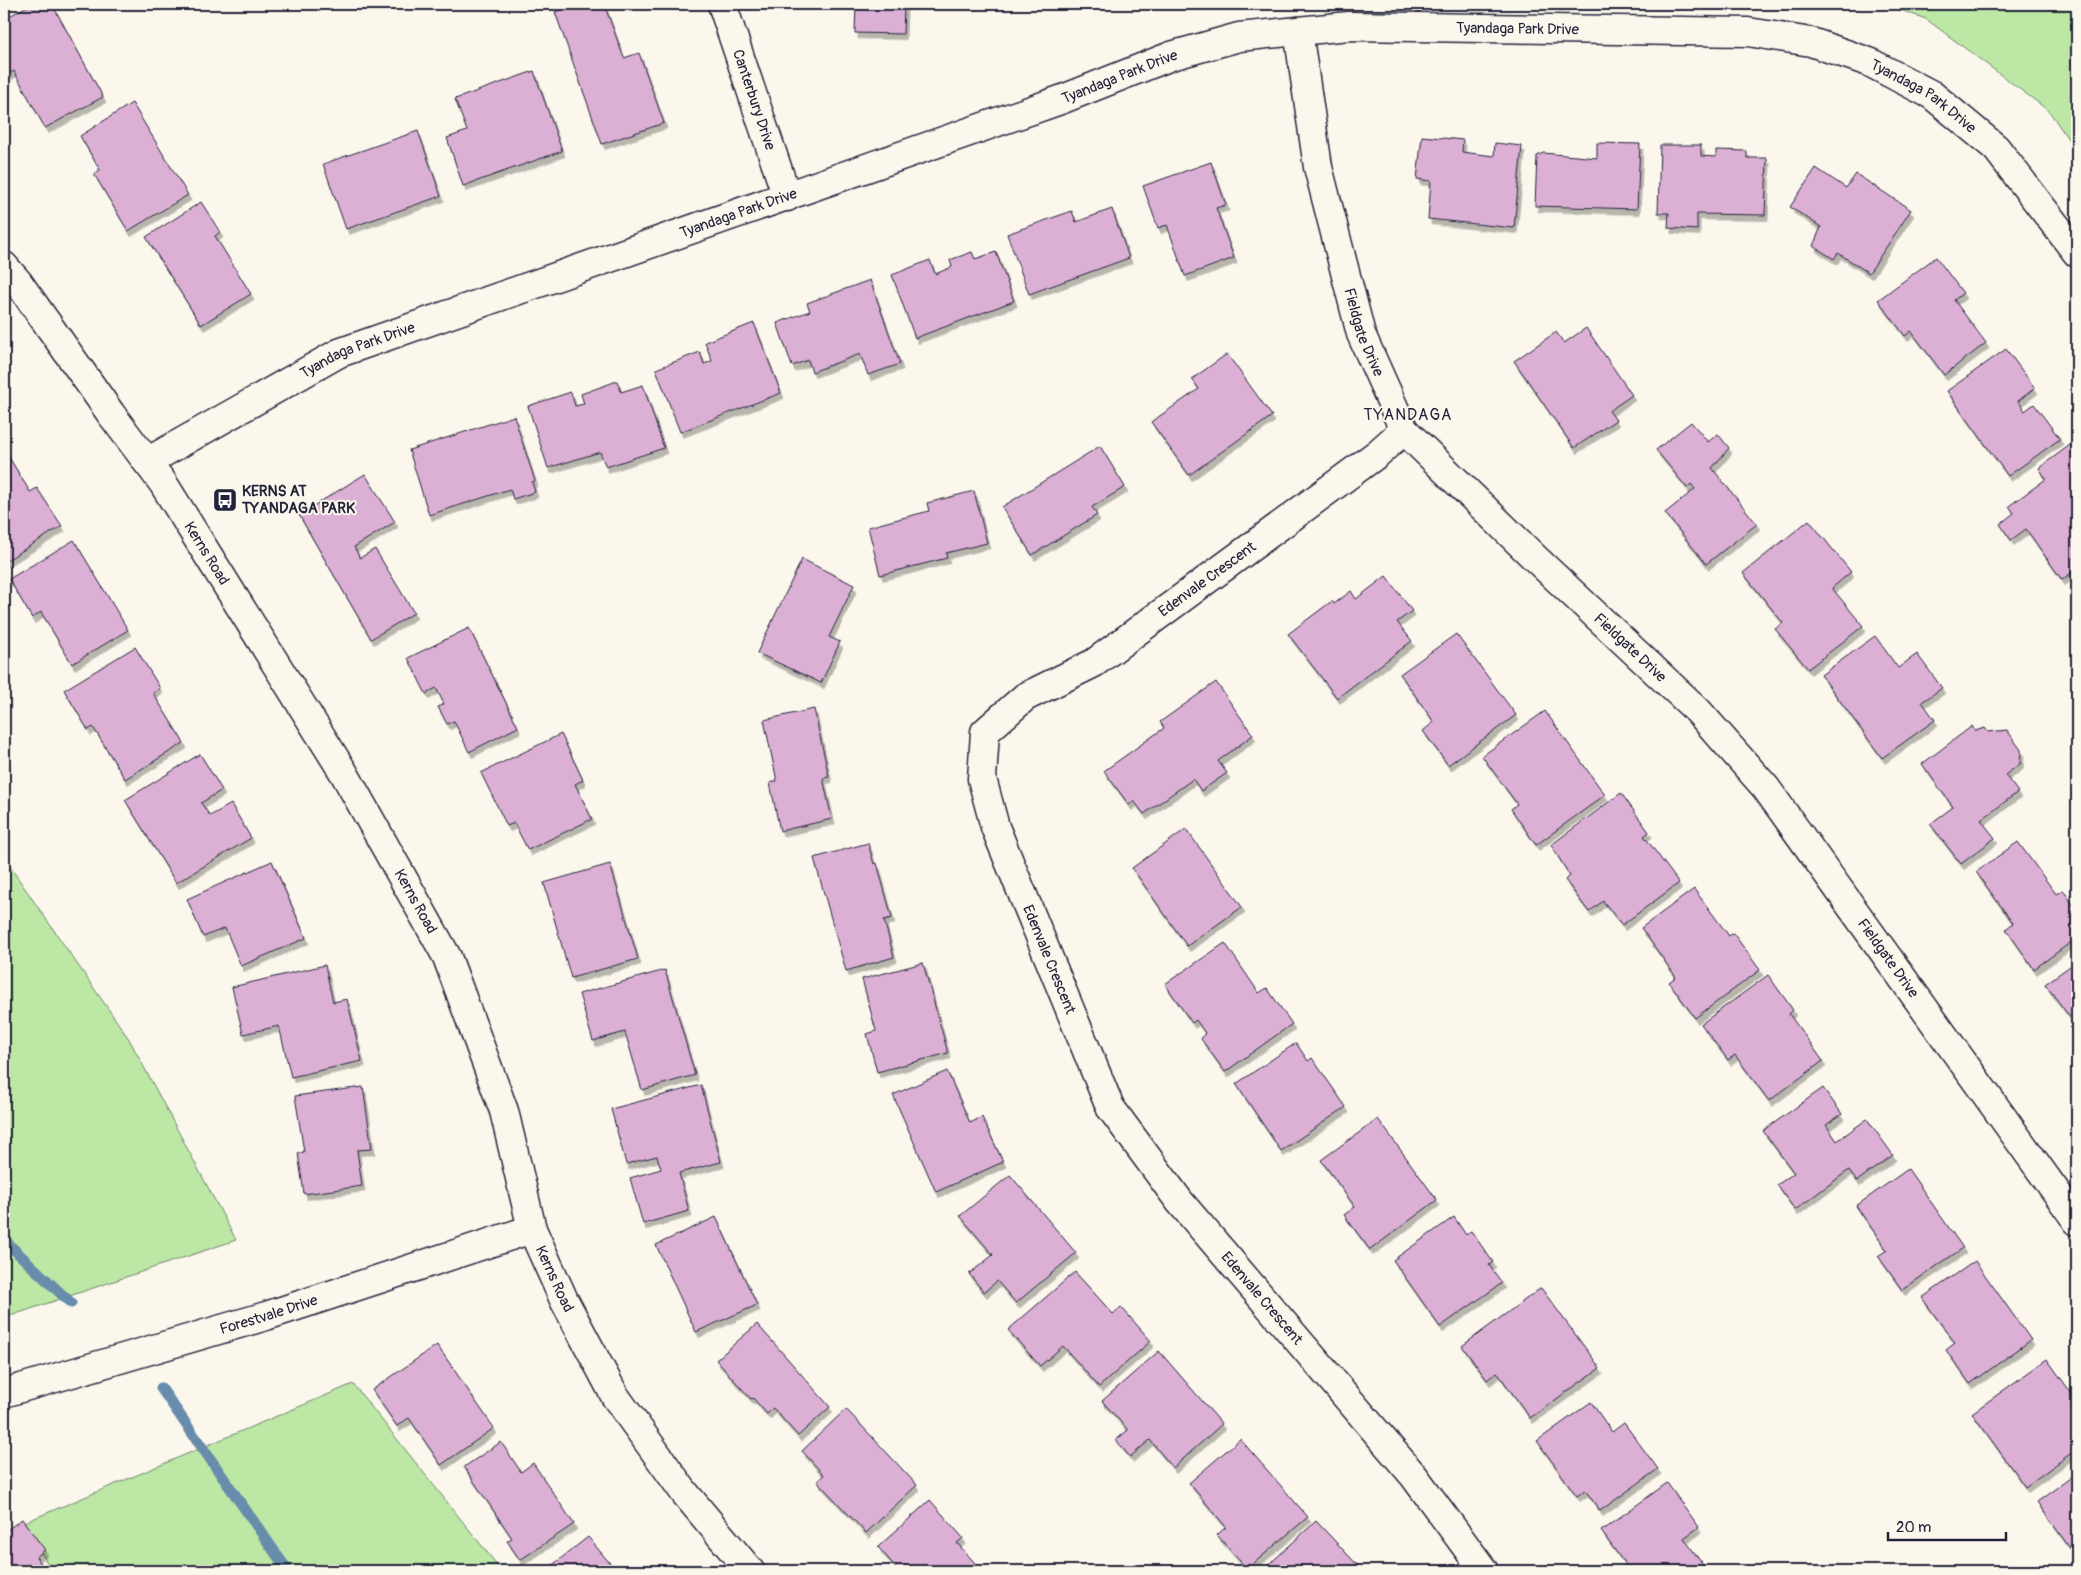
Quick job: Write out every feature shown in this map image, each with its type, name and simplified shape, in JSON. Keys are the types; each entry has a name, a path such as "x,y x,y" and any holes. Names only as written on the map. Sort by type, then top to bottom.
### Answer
{"street":[{"name":"Canterbury Drive","path":"722,4 787,197"},
{"name":"Tyandaga Park Drive","path":"147,462 339,353 787,197 1063,98 1171,56 1239,37 1349,26 1748,32 1811,42 1869,62 1932,95 1996,148 2077,253"},
{"name":"Fieldgate Drive","path":"1298,31 1318,167 1361,334 1404,430 1536,559 1698,711 1766,788 2077,1221"},
{"name":"Kerns Road","path":"4,266 18,282 164,483 344,773 447,958 504,1111 532,1229 564,1300 615,1396 684,1492 750,1571"},
{"name":"Edenvale Crescent","path":"1404,430 1378,454 1094,663 1025,697 985,732 982,779 996,827 1110,1107 1180,1202 1414,1476 1484,1571"},
{"name":"Forestvale Drive","path":"4,1394 266,1316 532,1229"}],"green space":[{"path":"1883,4 2077,4 2077,152 2049,111 1926,19"},
{"path":"4,858 129,1039 236,1240 4,1318"},
{"path":"353,1384 502,1571 52,1571 23,1523"}],"building":[{"path":"31,4 52,4 103,97 45,128 14,71 9,74 4,65 4,19"},
{"path":"577,4 604,4 624,58 639,53 664,123 602,144 555,12"},
{"path":"856,4 904,4 903,34 855,33"},
{"path":"534,71 562,151 463,186 447,138 467,131 455,99"},
{"path":"132,103 188,195 128,231 94,174 100,170 80,136"},
{"path":"418,131 441,196 346,229 323,164"},
{"path":"1422,136 1463,140 1462,152 1494,156 1495,143 1522,146 1514,228 1428,219 1431,181 1417,179"},
{"path":"1597,143 1640,144 1637,209 1535,206 1537,156 1543,153 1597,158"},
{"path":"1660,145 1701,145 1701,156 1716,157 1716,150 1747,151 1747,158 1767,158 1765,215 1697,214 1697,230 1668,228 1669,213 1658,213"},
{"path":"1211,162 1226,205 1216,208 1234,258 1185,276 1167,225 1158,228 1143,186"},
{"path":"1816,168 1846,188 1856,174 1911,210 1869,273 1838,253 1834,259 1813,246 1821,227 1790,207"},
{"path":"201,202 220,232 215,236 251,294 201,325 146,237"},
{"path":"1112,209 1129,258 1029,294 1007,234 1072,211 1076,222"},
{"path":"972,252 975,259 996,252 1014,301 915,338 892,275 930,260 935,274 952,267 950,260"},
{"path":"1936,257 1963,293 1954,300 1986,343 1944,375 1911,331 1905,336 1878,300"},
{"path":"870,280 900,364 868,375 860,354 812,372 808,360 792,366 777,323 810,311 807,303"},
{"path":"754,323 781,393 680,432 656,369 700,352 704,364 712,361 705,342"},
{"path":"1586,328 1632,395 1609,411 1616,420 1574,448 1514,361 1556,332 1564,343"},
{"path":"2006,349 2035,388 2018,401 2025,411 2034,404 2060,439 2008,476 1947,391"},
{"path":"1227,354 1272,416 1189,475 1151,422 1199,389 1192,379"},
{"path":"617,381 621,392 643,385 664,448 606,467 600,452 548,468 528,406 571,392 575,406 584,404 581,394"},
{"path":"514,416 535,481 532,482 535,492 513,499 510,489 429,515 409,450"},
{"path":"1691,422 1708,442 1718,434 1729,448 1712,468 1757,524 1706,564 1665,513 1695,489 1691,484 1687,488 1656,450"},
{"path":"2074,442 2077,447 2077,569 2062,580 2026,529 2011,540 2000,524 2014,513 2009,506 2046,479 2039,468"},
{"path":"1100,446 1125,487 1092,507 1097,515 1032,555 1002,507"},
{"path":"4,449 30,492 37,488 62,526 4,562"},
{"path":"365,474 395,522 354,547 360,558 375,549 414,613 371,639 299,515"},
{"path":"974,491 987,543 946,553 947,558 880,575 868,527 929,511 927,503"},
{"path":"1809,520 1851,572 1832,588 1863,626 1808,669 1775,629 1783,623 1743,573"},
{"path":"74,540 128,630 72,664 41,612 32,618 9,579"},
{"path":"802,559 854,585 829,637 840,642 821,683 757,653"},
{"path":"1386,576 1412,611 1397,622 1412,641 1337,698 1288,634 1332,601 1334,604 1351,591 1356,599"},
{"path":"469,628 518,727 469,752 454,721 447,724 438,707 444,704 436,688 426,694 408,658"},
{"path":"1456,634 1516,715 1448,765 1423,731 1434,722 1400,674"},
{"path":"1875,636 1898,668 1917,654 1942,688 1922,702 1935,720 1882,758 1821,675"},
{"path":"135,647 160,688 153,693 184,743 125,779 93,727 88,730 64,690"},
{"path":"1216,682 1253,735 1218,761 1227,773 1201,791 1193,779 1144,814 1134,801 1129,805 1104,771 1164,728 1160,722"},
{"path":"814,709 829,777 823,778 832,819 780,831 770,783 777,781 764,720"},
{"path":"1545,711 1605,795 1536,845 1511,809 1517,804 1482,756"},
{"path":"1972,726 1975,731 1985,728 1988,732 2007,730 2021,750 2020,764 2005,775 2018,792 1981,820 1995,838 1961,864 1930,824 1953,807 1922,764"},
{"path":"561,734 583,780 575,784 592,819 528,850 514,823 507,826 481,773"},
{"path":"200,754 222,790 201,803 210,816 231,804 251,838 176,883 125,800"},
{"path":"1621,793 1649,832 1644,836 1679,883 1622,925 1603,901 1589,912 1565,880 1570,876 1551,845"},
{"path":"1186,829 1242,907 1187,946 1132,868"},
{"path":"2018,842 2056,894 2063,890 2077,910 2077,938 2034,969 2006,929 2013,923 1976,872"},
{"path":"868,843 874,864 877,863 892,918 884,920 894,957 846,971 814,858"},
{"path":"272,861 306,938 241,966 225,928 203,937 187,899"},
{"path":"610,864 638,959 571,978 544,883"},
{"path":"1694,889 1729,936 1733,933 1760,970 1695,1018 1669,982 1676,977 1641,928"},
{"path":"1225,943 1259,993 1267,988 1292,1024 1225,1072 1201,1039 1205,1033 1196,1020 1192,1023 1165,984"},
{"path":"2077,961 2077,1016 2072,1020 2045,984"},
{"path":"923,963 948,1053 877,1072 867,1034 876,1031 862,979"},
{"path":"325,965 333,1002 347,999 362,1061 291,1077 279,1026 243,1034 232,987"},
{"path":"665,970 695,1075 642,1090 625,1032 593,1041 579,994"},
{"path":"1768,975 1793,1010 1789,1014 1823,1061 1769,1101 1735,1055 1728,1060 1701,1024"},
{"path":"1296,1043 1308,1061 1312,1058 1346,1107 1281,1151 1236,1084"},
{"path":"947,1071 970,1123 982,1117 1003,1162 936,1192 893,1095"},
{"path":"701,1085 721,1162 679,1173 689,1211 643,1224 630,1178 661,1169 657,1156 626,1164 611,1109"},
{"path":"363,1087 372,1149 357,1150 362,1186 304,1194 298,1153 304,1152 295,1096"},
{"path":"1823,1088 1842,1114 1826,1125 1837,1141 1867,1119 1893,1155 1857,1181 1849,1170 1795,1210 1777,1185 1794,1173 1763,1131"},
{"path":"1378,1119 1437,1200 1370,1250 1344,1215 1355,1207 1321,1160"},
{"path":"1908,1169 1963,1248 1902,1290 1878,1256 1887,1250 1856,1206"},
{"path":"1010,1175 1076,1253 1016,1303 997,1281 984,1292 969,1274 993,1255 960,1216"},
{"path":"716,1217 757,1305 696,1332 656,1245"},
{"path":"1454,1217 1466,1235 1471,1231 1493,1262 1489,1265 1502,1283 1440,1327 1393,1260"},
{"path":"1975,1261 2031,1340 1970,1384 1946,1350 1955,1343 1922,1298"},
{"path":"1075,1272 1113,1314 1121,1307 1151,1341 1099,1387 1063,1346 1040,1366 1008,1330"},
{"path":"1541,1288 1600,1368 1530,1418 1497,1372 1487,1380 1462,1346"},
{"path":"757,1324 830,1407 798,1436 773,1408 767,1414 716,1360"},
{"path":"437,1345 494,1428 441,1465 409,1418 397,1426 372,1390"},
{"path":"1159,1351 1222,1424 1173,1468 1150,1440 1130,1457 1116,1440 1128,1430 1102,1401"},
{"path":"2047,1359 2077,1401 2077,1412 2074,1414 2077,1418 2077,1449 2025,1487 1972,1413"},
{"path":"1591,1402 1612,1432 1624,1423 1658,1469 1600,1511 1585,1490 1577,1496 1537,1441"},
{"path":"846,1409 917,1485 866,1533 817,1481 824,1475 802,1451"},
{"path":"1240,1439 1308,1517 1247,1569 1217,1535 1226,1527 1189,1483"},
{"path":"501,1442 521,1472 533,1463 574,1524 520,1560 507,1541 512,1538 464,1467"},
{"path":"2077,1473 2077,1558 2037,1502"},
{"path":"1667,1483 1699,1527 1684,1538 1705,1568 1701,1571 1630,1571 1601,1531"},
{"path":"930,1500 963,1538 957,1543 982,1571 899,1571 878,1547"},
{"path":"22,1519 45,1550 36,1557 47,1571 4,1571 4,1532"},
{"path":"1316,1521 1363,1571 1262,1571"},
{"path":"588,1537 613,1567 616,1565 621,1571 545,1571"}],"waterway":[{"path":"4,1240 71,1303"},
{"path":"161,1388 288,1571"}],"place":[{"name":"KERNS AT TYANDAGA PARK","path":"225,500"}],"district":[{"name":"TYANDAGA","path":"1408,414"}]}
